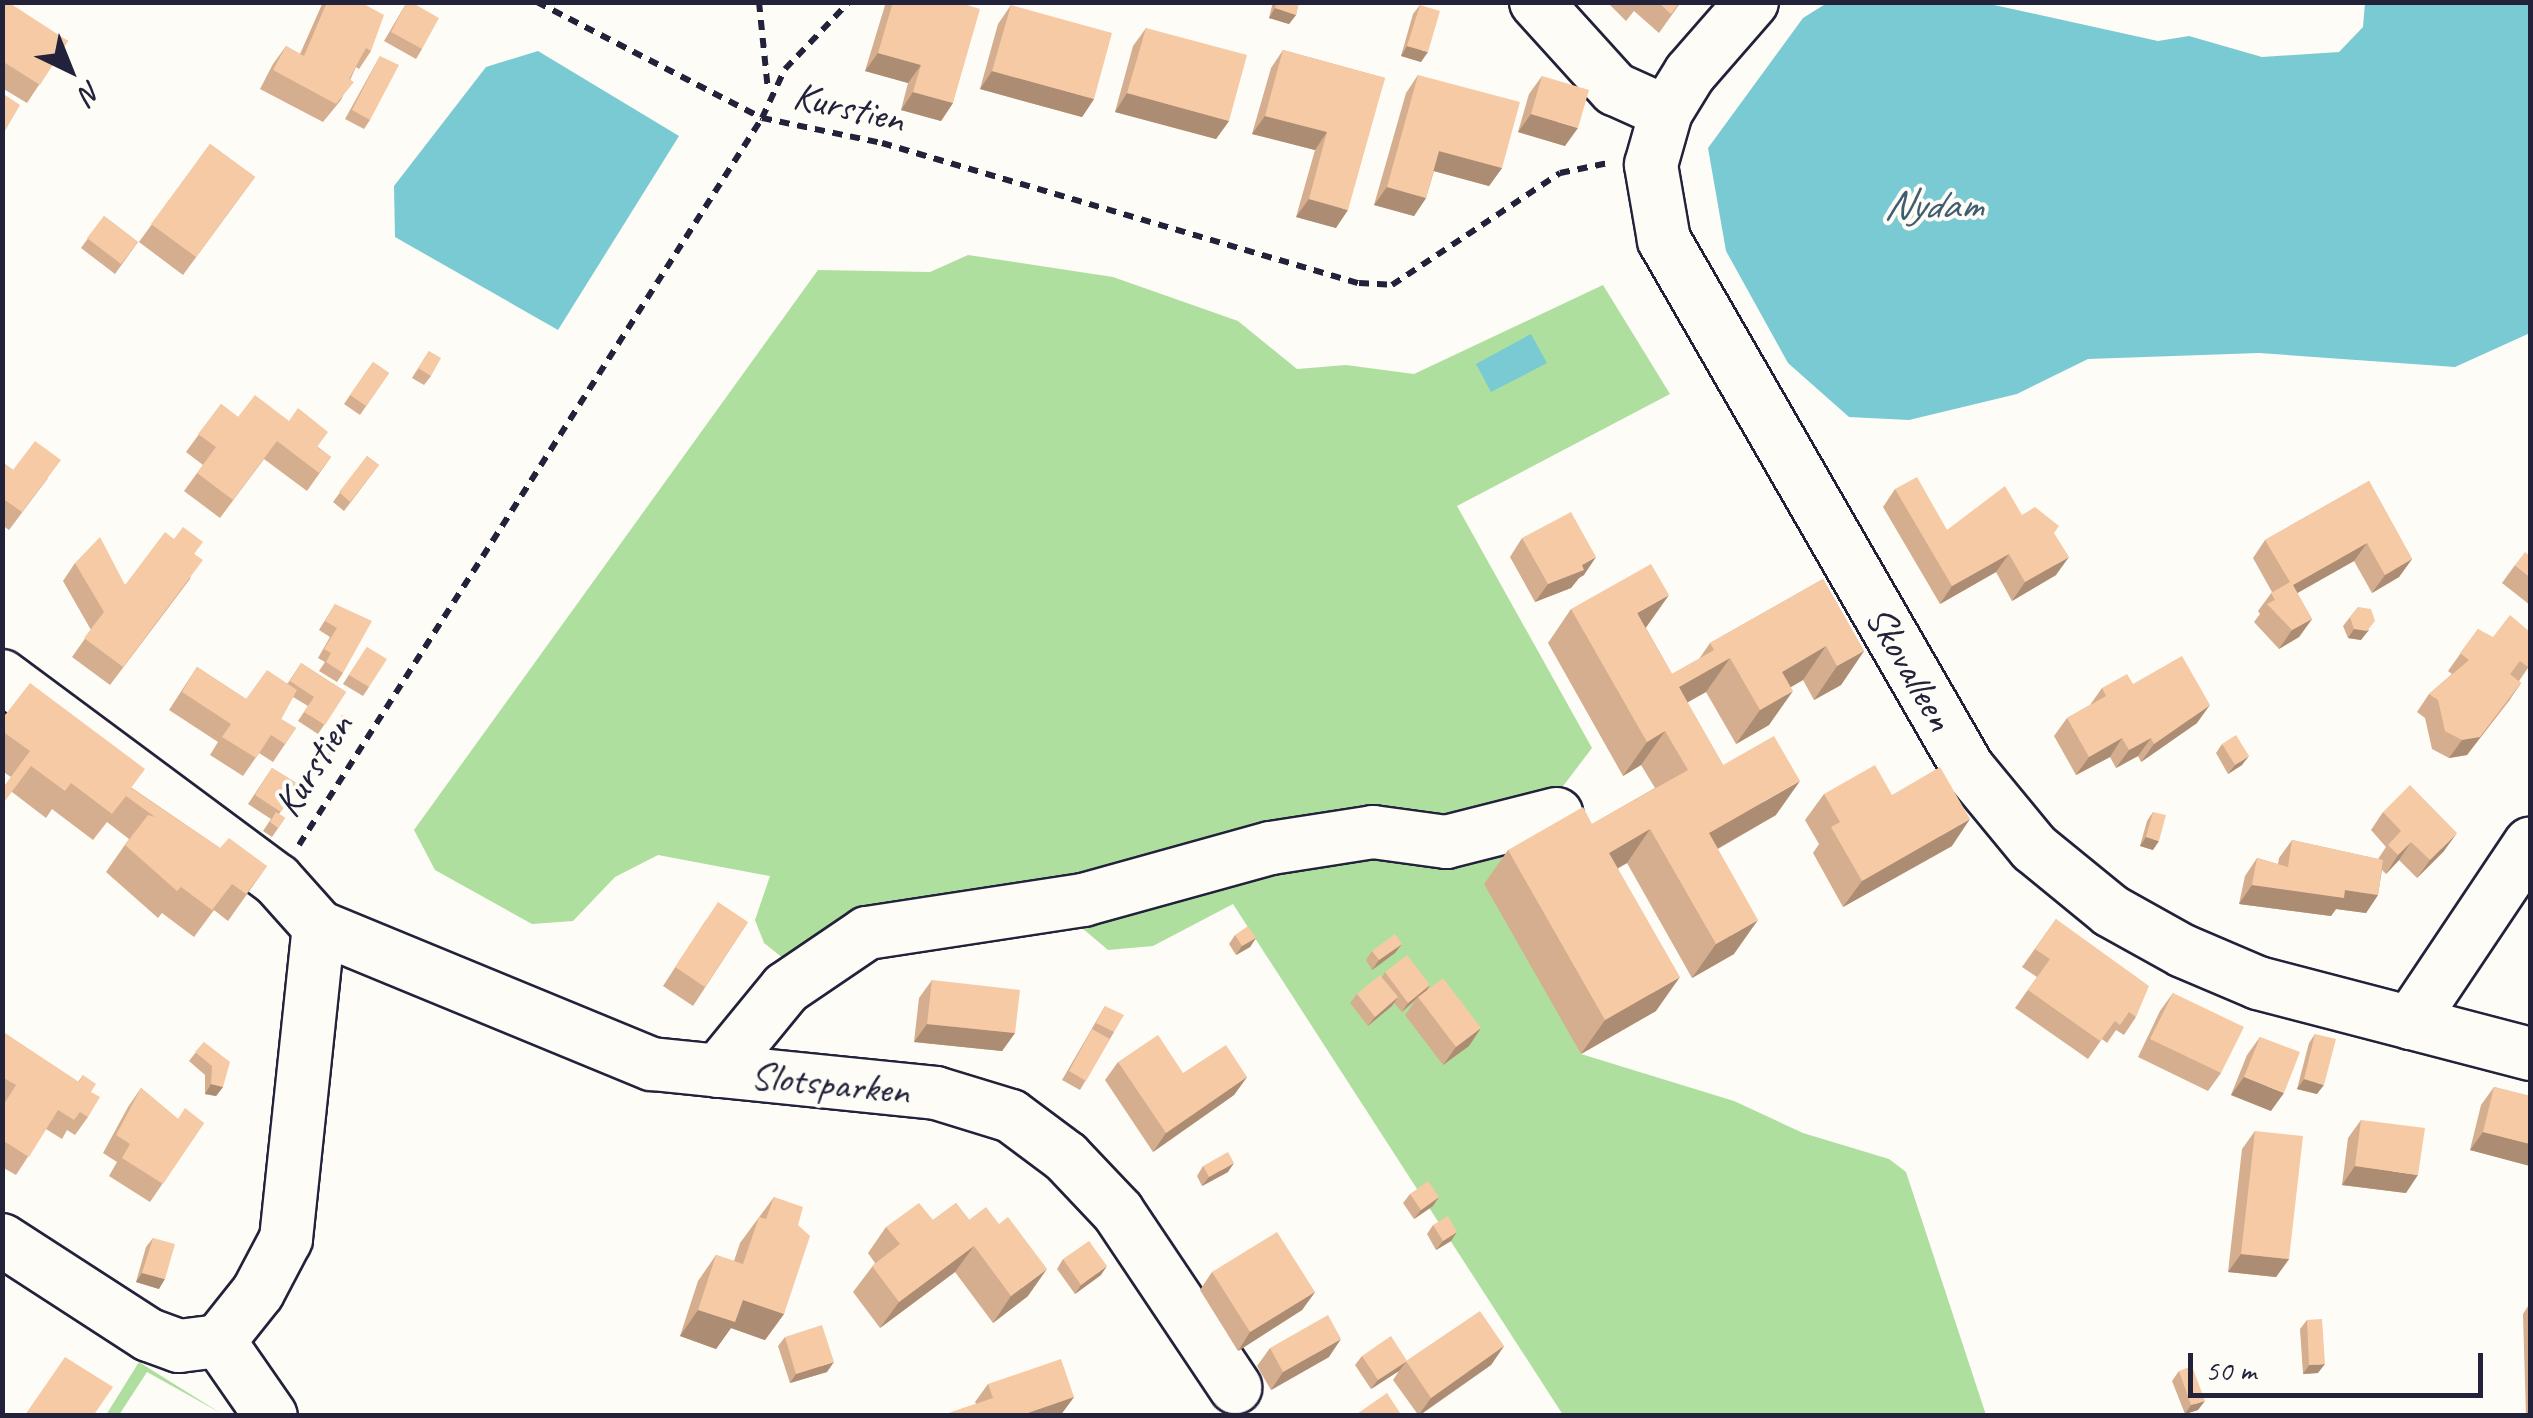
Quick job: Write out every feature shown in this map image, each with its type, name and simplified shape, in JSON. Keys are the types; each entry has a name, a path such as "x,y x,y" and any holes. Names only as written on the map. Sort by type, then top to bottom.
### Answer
{"street":[{"path":"1536,2 1616,89 1666,112"},
{"name":"Skovalleen","path":"1752,2 1690,73 1666,112 1651,165 1664,240 1968,768 2034,848 2110,911 2183,952 2258,983 2530,1054"},
{"name":"Slotsparken","path":"2,676 276,880 319,927 583,1040 652,1064 936,1093 1011,1116 1066,1157 1118,1212 1234,1387"},
{"path":"718,1071 786,988 867,933 1083,900 1271,848 1373,832 1446,842 1557,814"},
{"path":"2410,1024 2530,844"},
{"path":"2,1240 149,1335 179,1346 219,1342 258,1292 286,1238 319,927"},
{"path":"219,1342 271,1416"}],"path":[{"path":"537,2 762,118 768,93 759,2"},
{"path":"768,93 849,2"},
{"name":"Kurstien","path":"276,880 762,118 882,143 1358,283 1392,285 1560,173 1588,162 1651,165"}],"green space":[{"path":"968,255 1113,277 1238,321 1297,369 1346,365 1414,374 1603,285 1670,394 1457,506 1592,748 1491,881 1581,1054 1734,1101 1803,1133 1889,1159 1906,1172 1986,1415 1563,1415 1233,904 1153,946 1108,950 1068,916 942,933 813,982 764,943 755,920 770,876 658,855 615,877 573,921 532,924 435,870 414,830 818,270 930,272"},
{"path":"139,1362 220,1413 147,1372 119,1415 106,1415"}],"water":[{"name":"Nydam","path":"1827,3 1985,3 2158,41 2189,36 2262,57 2339,52 2363,27 2365,3 2530,3 2530,333 2455,367 2259,353 2088,359 2017,394 1909,420 1849,417 1788,363 1726,251 1708,148 1803,18"},
{"path":"538,51 679,136 558,330 395,237 394,186 486,67"},
{"path":"1531,334 1547,363 1491,392 1476,364"}],"building":[{"path":"2,2 8,2 68,41 40,85 2,61"},
{"path":"327,2 360,2 384,15 371,51 366,48 349,79 354,82 336,104 273,70 286,46 304,56"},
{"path":"407,2 439,18 422,49 391,32"},
{"path":"893,2 958,2 980,9 953,103 913,92 921,65 878,53"},
{"path":"1277,2 1299,2 1296,15 1275,8"},
{"path":"1658,2 1680,2 1671,14"},
{"path":"1011,5 1112,33 1094,99 992,71"},
{"path":"1420,5 1440,11 1428,52 1407,46"},
{"path":"1146,28 1247,55 1229,121 1127,93"},
{"path":"1283,50 1385,78 1348,210 1309,199 1327,132 1265,116"},
{"path":"380,56 399,65 370,120 352,110"},
{"path":"1418,75 1520,102 1502,168 1439,151 1426,198 1387,187"},
{"path":"1542,76 1589,90 1578,128 1531,114"},
{"path":"2,93 20,105 2,136"},
{"path":"210,144 255,177 196,257 151,224"},
{"path":"104,216 138,242 121,264 87,238"},
{"path":"429,351 441,358 431,376 418,368"},
{"path":"373,362 389,373 366,406 350,395"},
{"path":"255,395 289,421 298,408 328,432 317,447 331,457 319,473 277,441 233,500 197,473 216,447 198,434 221,404 238,417"},
{"path":"35,441 61,460 22,512 2,498 2,462 13,470"},
{"path":"367,456 379,465 350,502 339,492"},
{"path":"1917,477 1947,530 2005,486 2022,515 2035,507 2059,526 2054,533 2069,557 2025,582 2009,554 1952,586 1895,489"},
{"path":"2369,481 2412,559 2385,575 2367,543 2293,585 2312,619 2292,630 2267,604 2275,600 2271,593 2290,582 2265,540"},
{"path":"1571,512 1596,557 1582,565 1584,570 1548,584 1522,538"},
{"path":"183,527 203,542 194,554 203,560 123,667 84,638 104,612 75,563 100,537 125,585 165,532 174,539"},
{"path":"2525,552 2530,556 2530,577 2515,565"},
{"path":"1651,564 1669,595 1637,613 1672,674 1714,650 1710,643 1823,579 1864,651 1837,666 1826,646 1782,672 1793,691 1760,710 1730,658 1679,687 1723,765 1774,736 1800,781 1709,833 1758,920 1716,944 1650,829 1609,853 1680,977 1605,1020 1508,850 1583,807 1592,824 1688,770 1665,731 1647,742 1571,609"},
{"path":"335,604 372,621 343,673 326,662 331,653 324,649 337,628 325,621"},
{"path":"2358,607 2371,609 2375,621 2367,631 2354,629 2350,617"},
{"path":"2510,615 2530,632 2530,663 2528,667 2520,661 2510,674 2521,683 2480,737 2462,740 2445,731 2438,700 2429,694 2469,660 2460,653 2478,629 2493,637"},
{"path":"367,647 387,659 369,687 349,675"},
{"path":"2182,656 2210,705 2154,744 2151,738 2129,750 2122,738 2089,757 2067,718 2106,696 2102,688 2127,674 2133,684"},
{"path":"301,663 346,692 325,725 304,712 314,697 290,681"},
{"path":"197,667 246,699 267,670 297,690 281,719 296,728 285,744 271,735 256,758 222,737 231,724 182,692"},
{"path":"30,683 145,769 131,788 220,848 229,838 267,866 246,894 232,884 212,910 181,887 177,891 125,845 148,815 155,817 126,796 112,814 71,783 65,791 31,766 2,805 2,789 30,751 2,731 2,719"},
{"path":"342,715 353,722 335,752 323,745"},
{"path":"2236,735 2249,756 2235,765 2222,744"},
{"path":"1875,765 1892,795 1940,767 1970,819 1862,881 1831,827 1840,822 1824,794"},
{"path":"272,768 298,784 281,812 255,795"},
{"path":"2410,785 2457,833 2430,860 2411,842 2398,855 2388,845 2401,831 2383,812"},
{"path":"276,812 285,818 278,828 270,822"},
{"path":"2153,812 2166,815 2159,841 2146,837"},
{"path":"2292,840 2383,860 2378,895 2345,890 2344,898 2252,885 2257,858 2288,867"},
{"path":"718,902 748,922 705,987 675,967"},
{"path":"2056,919 2149,986 2136,1017 2129,1012 2120,1025 2115,1021 2100,1041 2028,990 2050,959 2035,949"},
{"path":"1248,926 1256,938 1242,946 1235,935"},
{"path":"1395,934 1402,944 1379,960 1372,951"},
{"path":"1407,955 1430,985 1408,1003 1385,972"},
{"path":"1380,975 1398,997 1375,1017 1357,994"},
{"path":"1443,978 1481,1028 1456,1047 1418,997"},
{"path":"932,980 1020,990 1015,1033 927,1024"},
{"path":"2173,993 2244,1027 2221,1073 2150,1039"},
{"path":"1105,1006 1124,1015 1114,1032 1096,1023"},
{"path":"1092,1029 1110,1039 1086,1081 1069,1071"},
{"path":"3,1032 79,1082 83,1075 96,1084 91,1092 100,1097 88,1117 80,1112 74,1120 58,1110 29,1157 2,1140 2,1103 16,1085 2,1077"},
{"path":"2315,1034 2336,1039 2324,1085 2304,1079"},
{"path":"1158,1035 1183,1073 1226,1045 1247,1077 1166,1133 1118,1062"},
{"path":"2260,1037 2300,1052 2284,1093 2244,1077"},
{"path":"204,1042 230,1062 223,1087 211,1084 212,1066 195,1052"},
{"path":"2494,1087 2530,1096 2530,1144 2483,1132"},
{"path":"141,1088 178,1119 185,1108 204,1123 163,1184 122,1158 130,1144 116,1135"},
{"path":"2361,1120 2425,1128 2418,1175 2355,1166"},
{"path":"2255,1131 2303,1136 2289,1259 2241,1254"},
{"path":"1228,1152 1234,1163 1209,1177 1203,1166"},
{"path":"1428,1181 1439,1197 1421,1210 1410,1194"},
{"path":"774,1197 803,1207 798,1225 810,1236 784,1314 743,1300 735,1322 698,1310 716,1255 743,1264 759,1217 766,1219"},
{"path":"919,1203 933,1220 956,1203 969,1220 986,1207 999,1224 1008,1217 1047,1269 1011,1296 974,1246 899,1302 872,1266 900,1244 886,1227"},
{"path":"1448,1216 1457,1232 1443,1241 1433,1225"},
{"path":"1277,1232 1315,1292 1250,1332 1212,1272"},
{"path":"153,1238 175,1244 165,1279 142,1273"},
{"path":"1089,1241 1107,1266 1081,1285 1063,1259"},
{"path":"1480,1311 1504,1346 1431,1398 1406,1361"},
{"path":"1328,1315 1341,1339 1283,1372 1270,1348"},
{"path":"2322,1319 2325,1364 2309,1365 2307,1320"},
{"path":"822,1325 834,1362 796,1374 785,1337"},
{"path":"1391,1336 1407,1361 1378,1380 1362,1356"},
{"path":"65,1357 113,1387 93,1416 25,1415"},
{"path":"1061,1359 1074,1397 1019,1416 950,1416 949,1413 993,1398 988,1384"},
{"path":"2192,1366 2205,1401 2191,1405 2179,1371"},
{"path":"1387,1393 1402,1416 1354,1416"}]}
